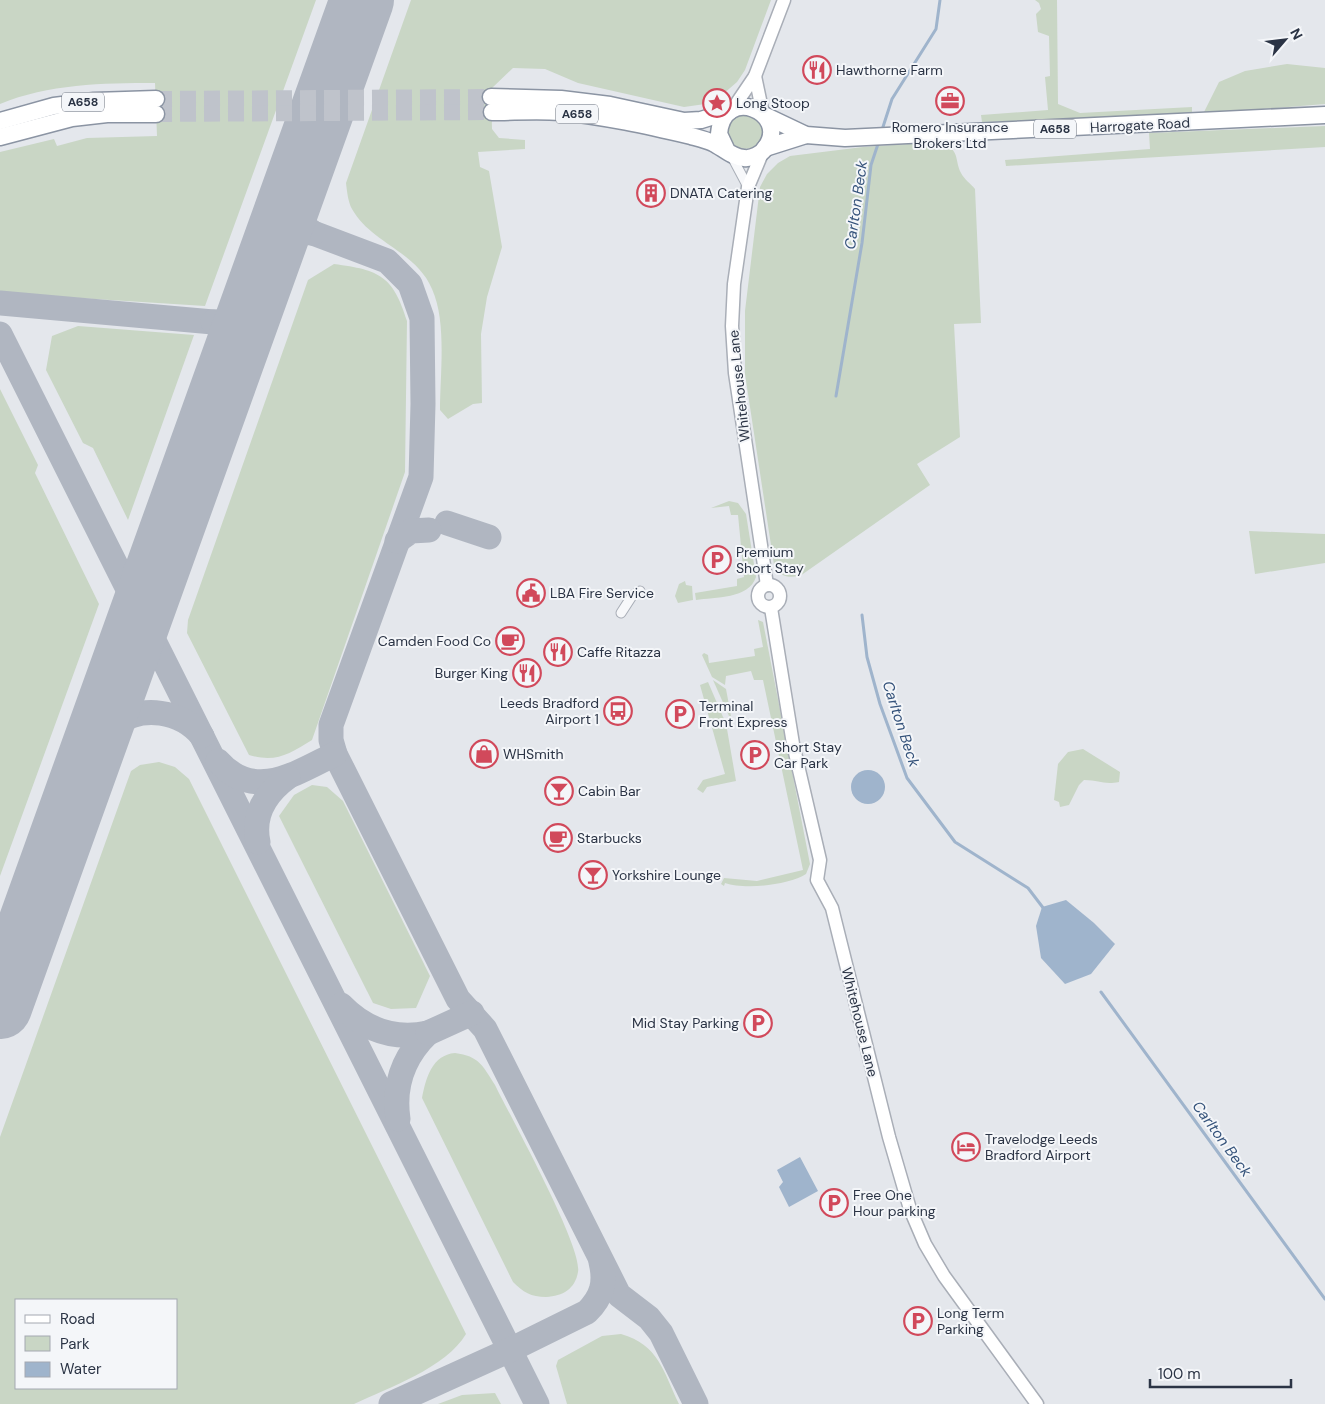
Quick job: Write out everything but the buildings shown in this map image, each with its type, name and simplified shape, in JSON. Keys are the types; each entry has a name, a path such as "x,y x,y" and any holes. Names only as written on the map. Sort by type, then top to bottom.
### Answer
{"highway":[{"name":"A658","path":"492,105 560,99 699,138 728,152"},
{"name":"A658","path":"0,121 62,105 94,101 156,107 72,118 0,138"},
{"path":"743,106 751,107 764,115 771,133 764,150 753,157 744,158 728,152 719,134 720,125 731,110 743,106"},
{"name":"A658","path":"609,112 684,121 701,120 731,110"},
{"name":"Harrogate Road","path":"764,115 806,135 845,138 1325,116"},
{"name":"Harrogate Road","path":"764,150 806,135"}],"street":[{"path":"731,110 755,76 784,0"},
{"path":"755,76 764,115"},
{"name":"Whitehouse Lane","path":"764,150 748,186 734,284 732,326 735,373 767,585 759,591 758,596 763,606 770,608 793,744 820,860 817,880 832,908 889,1137 910,1208 925,1244 944,1276 1037,1404"},
{"path":"728,152 748,186"},
{"path":"621,613 632,596 640,592"}],"green space":[{"path":"0,0 316,0 205,306 0,293 0,152 54,139 57,146 87,138 157,136 155,83 76,86 37,92 0,104"},
{"path":"411,0 771,0 745,70 737,82 722,95 705,104 684,107 578,83 545,69 513,68 491,89 492,129 499,138 525,140 525,149 478,152 480,167 489,171 502,247 487,297 481,334 482,403 473,404 448,419 440,410 441,332 437,302 432,289 425,276 415,265 360,221 352,209 346,183"},
{"path":"1035,0 1057,0 1058,104 1080,113 1192,107 1192,114 982,122 981,115 1048,110 1045,77 1050,76 1049,36 1038,32 1036,14 1041,9 1039,3"},
{"path":"1287,64 1325,68 1325,104 1203,114 1219,82 1245,71"},
{"path":"748,112 766,128 759,146 743,149 732,144 728,133 733,117"},
{"path":"1325,126 1325,147 1006,166 1005,160 1150,149 1149,133"},
{"path":"940,142 947,145 954,152 961,173 975,189 981,323 954,324 960,437 917,464 930,485 800,576 785,576 774,565 745,374 745,311 760,187 767,174 778,163 790,156 863,147"},
{"path":"334,264 350,266 374,273 390,285 402,306 407,321 405,472 312,740 282,756 259,757 249,755 187,633 188,620 308,280"},
{"path":"78,326 194,335 128,520 93,448 83,443 46,370 52,336"},
{"path":"0,389 38,465 35,473 99,604 0,876"},
{"path":"729,501 738,503 746,514 756,577 752,584 739,593 730,596 696,600 695,593 737,586 737,579 744,577 738,515 731,515 729,506 711,508"},
{"path":"1249,531 1325,534 1325,563 1255,574"},
{"path":"685,581 686,585 692,586 693,600 678,603 675,596 679,584"},
{"path":"758,620 763,622 810,864 806,874 778,884 744,886 725,883 724,886 721,884 724,878 757,881 803,870 763,680 754,680 751,671 726,676 725,685 712,677 702,655 704,653 708,655 709,663 755,656 754,649 763,647"},
{"path":"713,680 726,689 731,716 729,716"},
{"path":"708,682 723,717 732,728 727,729 736,781 707,787 703,793 697,789 703,780 725,774 700,685"},
{"path":"1083,749 1120,772 1119,782 1109,783 1084,780 1079,785 1069,805 1060,807 1059,802 1054,800 1058,764 1068,752"},
{"path":"159,762 175,767 189,779 466,1334 457,1346 431,1367 354,1404 0,1404 0,1137 131,771 140,765"},
{"path":"312,785 327,787 343,801 430,976 416,1008 391,1009 373,1003 279,816 294,795"},
{"path":"455,1053 475,1059 487,1072 558,1210 576,1258 578,1272 574,1283 563,1293 546,1297 536,1296 524,1291 513,1282 422,1098 431,1069 441,1058"},
{"path":"621,1334 634,1339 652,1352 664,1370 679,1404 567,1404 556,1366 558,1360 602,1336"},
{"path":"495,1393 501,1404 438,1404 462,1395"}],"water":[{"path":"868,770 875,771 880,775 884,780 884,794 880,799 875,803 868,804 861,803 856,799 852,794 851,787 852,780 856,775 861,771"},
{"path":"1066,900 1094,923 1115,944 1091,974 1065,984 1041,958 1036,926 1042,907"},
{"path":"800,1157 818,1191 789,1207 779,1187 783,1182 777,1170"}],"waterway":[{"name":"Carlton Beck","path":"882,130 892,99 936,29 940,0"},
{"name":"Carlton Beck","path":"836,396 862,243 871,165 879,141"},
{"name":"Carlton Beck","path":"862,615 867,657 880,704 907,778 955,842 1028,888 1044,909"},
{"name":"Carlton Beck","path":"1101,992 1325,1299"}],"taxiway":[{"path":"273,250 290,235 313,233 302,224 296,214 294,208 295,188"},
{"path":"313,233 387,261 410,284 422,318 423,404 421,477 331,725 331,740 335,754 458,999 485,1029 619,1295 649,1318 661,1333 696,1404"},
{"path":"227,379 231,354 230,341 213,322 223,322 242,315 259,290"},
{"path":"0,303 213,322"},
{"path":"0,334 537,1404"},
{"path":"447,523 489,537"},
{"path":"397,541 411,531 429,530"},
{"path":"136,569 156,561 168,543"},
{"path":"154,629 153,598 159,568"},
{"path":"125,661 132,623 130,598"},
{"path":"93,751 115,725 137,714 161,713 172,716 193,727 202,736"},
{"path":"218,761 232,773 246,780 261,782 290,775 335,754"},
{"path":"258,842 257,822 262,805 273,790 288,777"},
{"path":"0,945 19,934 33,917"},
{"path":"0,962 6,979 4,996"},
{"path":"341,1005 360,1021 381,1031 403,1035 428,1033 412,1052 402,1072 397,1095 398,1119"},
{"path":"428,1033 472,1013"},
{"path":"391,1404 510,1350 587,1312 596,1301 602,1289 601,1262"}],"runway":[{"path":"0,1007 362,0"}],"tunnel":[{"path":"156,99 491,97"},
{"path":"156,114 492,112"}],"place":[{"name":"Hawthorne Farm","path":"817,70"},
{"name":"Romero Insurance Brokers Ltd","path":"950,101"},
{"name":"Long Stoop","path":"717,103"},
{"name":"DNATA Catering","path":"651,193"},
{"name":"Premium Short Stay","path":"717,560"},
{"name":"LBA Fire Service","path":"531,593"},
{"name":"Camden Food Co","path":"510,641"},
{"name":"Caffe Ritazza","path":"558,652"},
{"name":"Burger King","path":"527,673"},
{"name":"Leeds Bradford Airport 1","path":"618,711"},
{"name":"Terminal Front Express","path":"680,714"},
{"name":"WHSmith","path":"484,754"},
{"name":"Short Stay Car Park","path":"755,755"},
{"name":"Cabin Bar","path":"559,791"},
{"name":"Starbucks","path":"558,838"},
{"name":"Yorkshire Lounge","path":"593,875"},
{"name":"Mid Stay Parking","path":"758,1023"},
{"name":"Travelodge Leeds Bradford Airport","path":"966,1147"},
{"name":"Free One Hour parking","path":"834,1203"},
{"name":"Long Term Parking","path":"918,1321"}]}
